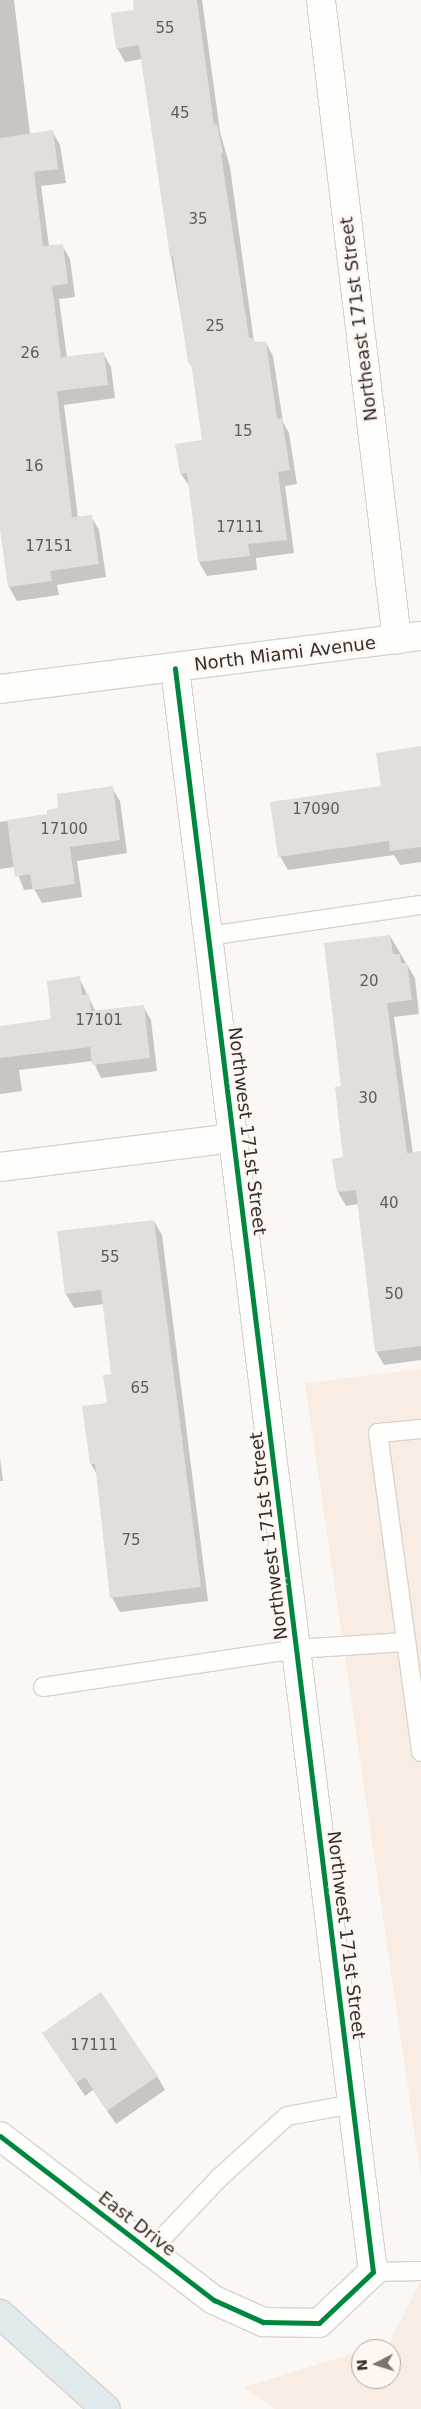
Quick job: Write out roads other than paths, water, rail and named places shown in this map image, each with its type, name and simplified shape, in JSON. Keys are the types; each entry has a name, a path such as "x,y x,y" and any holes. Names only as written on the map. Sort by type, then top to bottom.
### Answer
{"highway":[{"path":"0,2314 106,2409"}],"street":[{"name":"Northeast 171st Street","path":"321,0 409,637"},
{"name":"North Miami Avenue","path":"0,689 409,637"},
{"name":"Northwest 171st Street","path":"175,668 373,2272"},
{"path":"0,1167 234,1138"},
{"name":"East Drive","path":"0,2136 214,2300 263,2322 319,2323 373,2272"}],"lane":[{"path":"208,936 421,905"},
{"path":"421,1428 378,1433 421,1752"},
{"path":"43,1687 296,1648 405,1642"},
{"path":"150,2251 218,2179 287,2116 353,2104"},
{"path":"373,2272 421,2271"}]}
